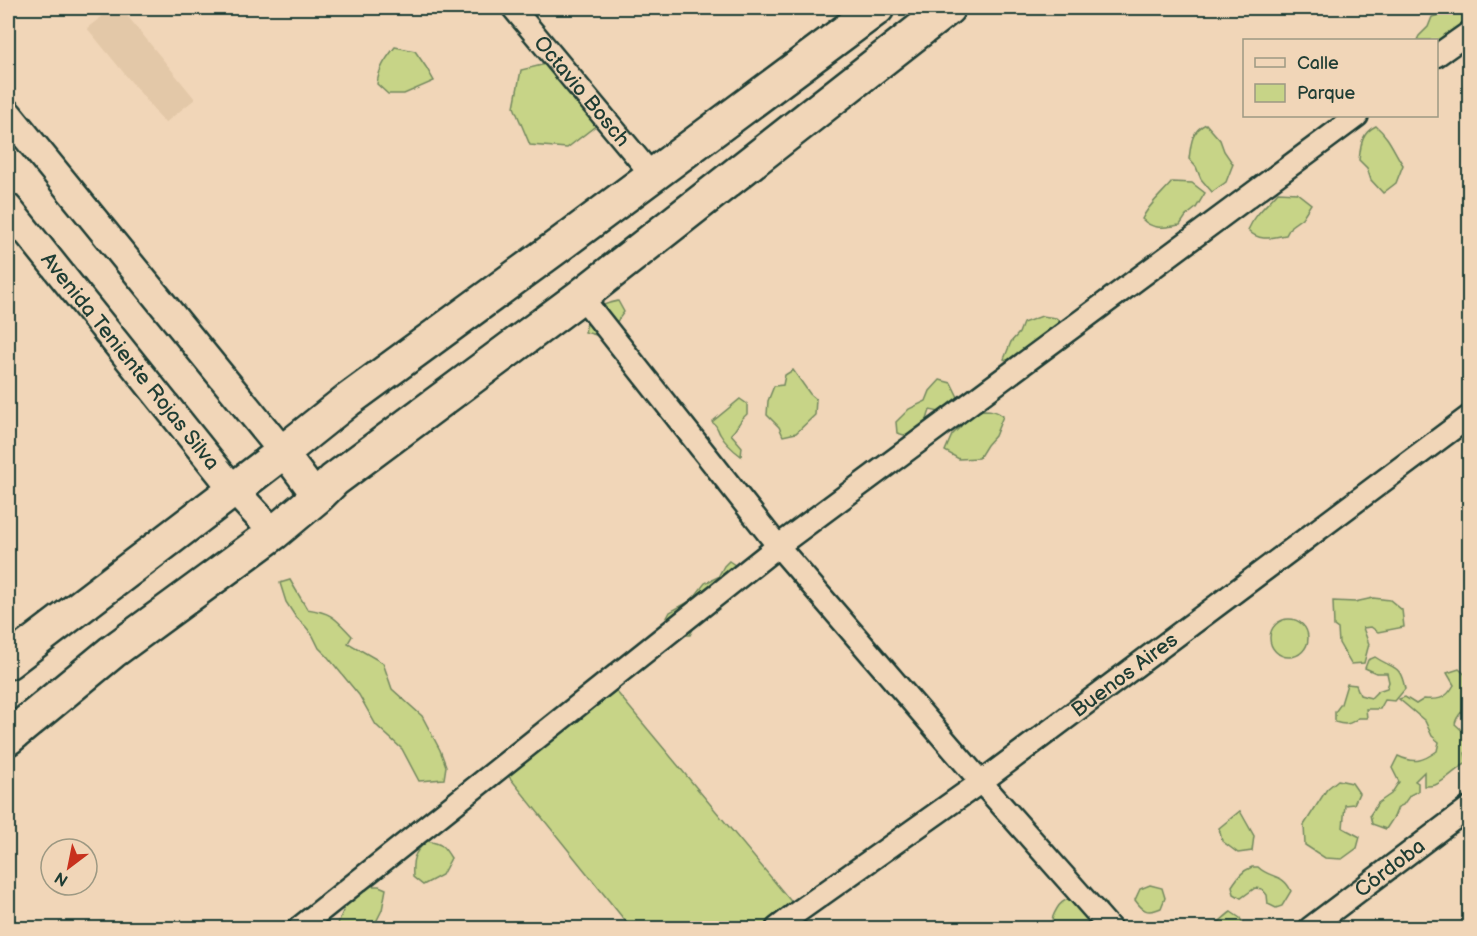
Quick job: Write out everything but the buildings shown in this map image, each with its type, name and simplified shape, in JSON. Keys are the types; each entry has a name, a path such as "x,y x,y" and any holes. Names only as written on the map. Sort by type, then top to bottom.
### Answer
{"highway":[{"path":"8,662 348,400 877,8"},
{"path":"8,738 265,524 317,497 334,480 581,296 948,8"}],"street":[{"name":"Octavio Bosch","path":"513,8 652,175"},
{"path":"1438,55 1470,32"},
{"path":"8,114 317,497"},
{"path":"299,928 778,546 1356,117"},
{"name":"Avenida Teniente Rojas Silva","path":"8,208 233,489 265,524"},
{"path":"581,296 778,546 1110,928"},
{"name":"Buenos Aires","path":"777,928 981,782 1470,416"},
{"name":"Córdoba","path":"1310,928 1470,807"}],"shaded area":[{"path":"113,8 121,8 195,99 165,123 87,28"}],"green space":[{"path":"1451,11 1469,17 1468,26 1438,58 1438,39 1418,39 1428,27 1432,17"},
{"path":"395,47 415,51 434,81 404,94 388,94 377,84 383,64"},
{"path":"546,64 566,77 598,124 567,148 530,145 514,107 521,70"},
{"path":"1206,124 1220,140 1233,164 1226,182 1212,192 1189,159 1195,134"},
{"path":"1376,126 1388,140 1403,165 1396,183 1383,193 1371,180 1367,168 1359,160 1361,144 1367,132"},
{"path":"1172,182 1192,183 1205,193 1196,208 1180,225 1160,227 1146,223 1142,219 1145,214"},
{"path":"1278,192 1297,193 1311,204 1286,235 1261,238 1252,234 1248,230 1251,224"},
{"path":"618,301 624,312 604,339 585,332 589,313 603,305"},
{"path":"1042,316 1056,318 1062,323 1019,366 1004,359 1023,323"},
{"path":"793,370 816,399 815,415 796,433 783,436 779,427 767,415 768,401 774,386 783,385 785,375"},
{"path":"940,380 951,383 958,397 954,409 945,413 930,410 924,429 914,438 897,433 896,422 909,409 926,401 930,391"},
{"path":"740,399 747,404 747,414 731,434 742,447 741,456 732,449 712,422"},
{"path":"983,410 994,411 1003,416 995,436 979,458 959,459 945,451 952,435 961,426 965,416"},
{"path":"729,561 735,565 733,582 701,614 690,635 680,635 662,627 670,612 692,600 705,583 718,577"},
{"path":"290,580 307,609 323,612 333,617 352,636 348,643 383,663 392,689 422,716 440,750 446,766 444,779 419,781 402,749 376,725 359,695 319,648 313,636 286,602 280,583"},
{"path":"1373,598 1390,600 1402,610 1404,627 1378,632 1371,627 1363,628 1369,644 1364,663 1351,664 1339,643 1338,629 1334,626 1333,601 1355,602"},
{"path":"1289,619 1303,624 1308,638 1303,652 1289,657 1275,652 1270,638 1275,624"},
{"path":"1375,657 1398,671 1405,689 1395,701 1385,700 1380,709 1366,709 1367,718 1358,718 1347,724 1335,722 1335,712 1341,704 1347,684 1356,685 1360,695 1371,698 1378,691 1387,688 1389,682 1387,673 1376,673 1365,668 1368,660"},
{"path":"1459,669 1469,678 1470,684 1468,703 1455,724 1469,737 1469,750 1465,753 1467,763 1434,785 1424,786 1424,772 1415,781 1418,783 1418,791 1410,795 1403,805 1398,807 1386,829 1372,824 1370,815 1378,803 1391,794 1399,782 1392,768 1398,756 1414,761 1423,759 1437,751 1439,742 1432,736 1425,721 1399,699 1405,697 1416,704 1424,699 1442,698 1454,685 1447,673"},
{"path":"616,691 799,911 774,928 631,928 506,773"},
{"path":"1338,780 1352,783 1359,793 1354,804 1345,805 1343,828 1360,837 1357,848 1342,859 1325,858 1305,845 1304,825 1327,789"},
{"path":"1240,811 1254,836 1252,851 1238,853 1222,841 1219,828"},
{"path":"427,841 442,846 451,858 442,875 423,885 413,877 413,866 416,853"},
{"path":"1258,867 1288,885 1291,891 1282,906 1276,908 1268,904 1267,895 1262,889 1255,888 1241,898 1234,894 1232,886 1246,870"},
{"path":"1150,885 1162,888 1165,898 1161,908 1152,911 1143,909 1135,900 1140,889"},
{"path":"371,886 386,889 382,910 373,928 337,928 348,896"},
{"path":"1087,893 1105,902 1111,916 1108,928 1057,928 1052,919 1061,903"},
{"path":"1231,912 1240,918 1245,928 1210,928 1216,925"}]}
